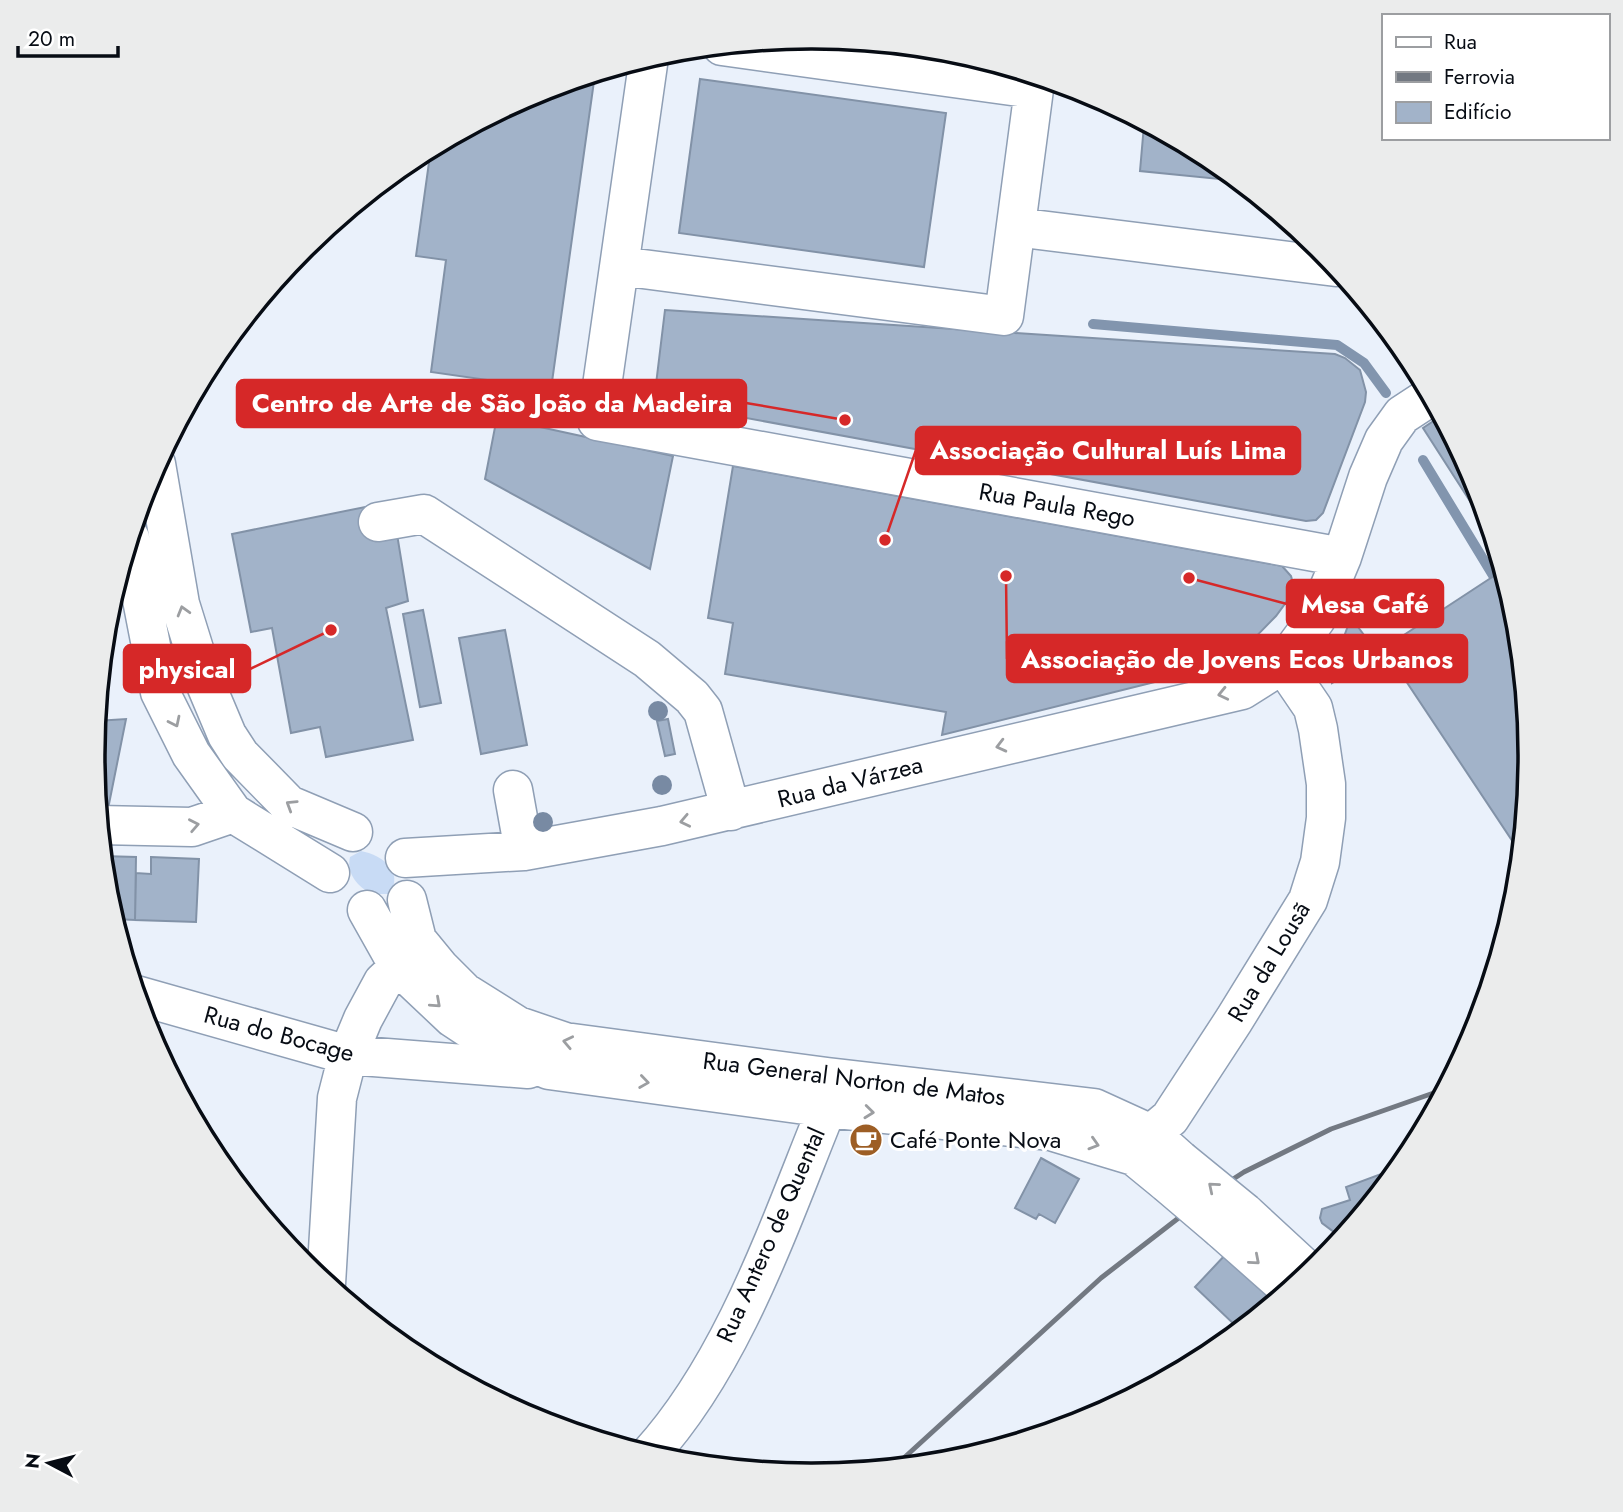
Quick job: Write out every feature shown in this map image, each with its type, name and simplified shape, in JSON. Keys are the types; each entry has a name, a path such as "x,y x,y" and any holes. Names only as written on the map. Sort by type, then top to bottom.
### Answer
{"street":[{"path":"620,266 1004,316 1034,89 761,51"},
{"name":"Rua Paula Rego","path":"647,69 597,421 1342,557"},
{"path":"1016,226 1319,265"},
{"path":"1283,664 1316,619 1342,557 1368,477 1384,440 1402,415 1423,401"},
{"path":"159,482 180,604 203,678 227,735 240,755 289,805 353,832"},
{"path":"378,522 424,514 647,659 692,697 703,711 731,811"},
{"path":"109,825 192,827 233,813 191,754 160,692 134,557"},
{"name":"Rua da Várzea","path":"405,859 524,851 731,811 1242,690 1283,664"},
{"name":"Rua da Lousã","path":"1143,1145 1170,1118 1234,1020 1308,900 1320,862 1326,818 1326,784 1318,729 1313,708 1283,664"},
{"path":"513,790 524,851"},
{"name":"Rua General Norton de Matos","path":"233,813 330,873 340,888 367,910 399,967 453,1018 503,1051 549,1070 827,1093"},
{"path":"330,873 328,865 333,848 345,835 353,832 362,831 379,836 405,859"},
{"name":"Rua General Norton de Matos","path":"405,859 413,874 407,900 417,940 464,992 518,1026 565,1042 827,1093 1143,1145 1233,1221 1300,1266"},
{"path":"367,910 384,913 407,900"},
{"path":"327,1270 337,1098 348,1055 383,982 399,967"},
{"name":"Rua do Bocage","path":"148,998 348,1055 549,1070"},
{"name":"Rua Antero de Quental","path":"658,1445 693,1397 755,1283 827,1093"},
{"name":"Rua General Norton de Matos","path":"1233,1221 1284,1282"}],"shaded area":[{"path":"361,851 376,856 393,872 393,886 389,894 372,894 354,879 350,869 350,857"}],"building":[{"path":"700,79 946,113 924,267 679,233"},
{"path":"594,84 551,389 431,372 446,260 416,256 429,162 499,122"},
{"path":"1143,132 1219,179 1140,171"},
{"path":"665,310 1335,354 1360,370 1366,392 1365,402 1323,513 1316,520 1306,521 654,401"},
{"path":"1434,421 1472,504 1423,428"},
{"path":"496,422 540,427 673,456 650,569 485,479"},
{"path":"733,466 1282,566 1291,576 1295,590 1276,616 1239,654 1195,672 942,735 946,712 725,674 733,623 708,618"},
{"path":"370,506 396,528 408,601 386,608 413,740 326,757 320,727 291,733 272,628 251,632 232,534"},
{"path":"1495,575 1505,618 1517,710 1517,802 1513,842 1384,648"},
{"path":"423,610 441,703 420,707 403,614"},
{"path":"1349,623 1358,627 1379,655 1332,683 1331,672"},
{"path":"505,630 527,745 481,754 459,638"},
{"path":"126,719 107,813 105,756 106,720"},
{"path":"668,719 675,754 665,756 657,721"},
{"path":"112,856 136,857 135,920 124,920"},
{"path":"151,857 199,859 196,922 135,920 136,873 151,874"},
{"path":"1041,1158 1079,1179 1055,1223 1039,1214 1036,1219 1015,1208"},
{"path":"1381,1174 1334,1232 1322,1223 1322,1209 1350,1200 1346,1187"},
{"path":"1227,1253 1271,1294 1233,1323 1195,1287"}],"waterway":[{"path":"1093,324 1337,345 1364,363 1386,393"},
{"path":"1423,460 1496,580"}],"railway":[{"path":"905,1457 1101,1278 1207,1196 1244,1172 1331,1129 1433,1093"}],"place":[{"name":"Centro de Arte de São João da Madeira","path":"845,420"},
{"name":"Associação Cultural Luís Lima","path":"885,540"},
{"name":"Associação de Jovens Ecos Urbanos","path":"1006,576"},
{"name":"Mesa Café","path":"1189,578"},
{"name":"physical","path":"331,630"},
{"name":"Café Ponte Nova","path":"866,1140"}]}
